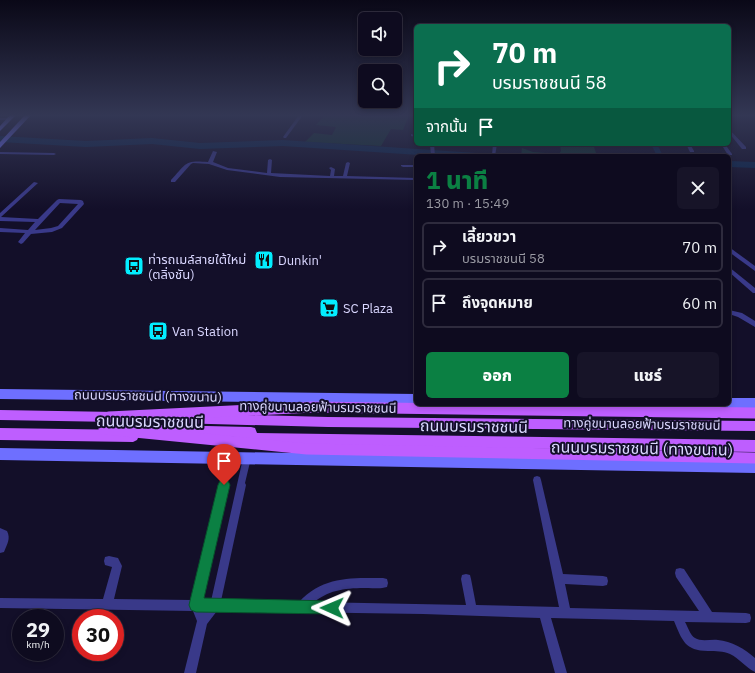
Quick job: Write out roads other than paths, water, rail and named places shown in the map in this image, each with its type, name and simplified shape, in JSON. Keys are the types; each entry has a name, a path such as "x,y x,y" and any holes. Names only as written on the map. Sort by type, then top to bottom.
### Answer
{"main road":[{"name":"ถนนบรมราชชนนี (ทางขนาน)","path":"0,394 414,399"},
{"path":"731,403 755,403"},
{"path":"109,417 313,407 755,413"},
{"name":"ถนนบรมราชชนนี","path":"0,411 755,421"},
{"name":"ทางคู่ขนานลอยฟ้าบรมราชชนนี","path":"0,415 328,422 755,426"},
{"name":"ทางคู่ขนานลอยฟ้าบรมราชชนนี","path":"0,428 755,439"},
{"path":"104,429 307,450 755,458"},
{"name":"ถนนบรมราชชนนี","path":"0,434 755,446"},
{"name":"ถนนบรมราชชนนี (ทางขนาน)","path":"0,454 755,467"}],"street":[{"path":"689,146 692,151"},
{"path":"725,146 730,154"},
{"path":"210,163 215,152"},
{"path":"0,153 54,154"},
{"path":"269,174 270,160"},
{"path":"173,181 188,163 210,163 227,169 269,174 414,179"},
{"path":"345,176 348,163"},
{"path":"404,166 414,166"},
{"path":"331,168 333,169 332,176"},
{"path":"0,218 36,183"},
{"path":"0,230 30,232 60,227 81,202 59,201 40,221 30,232 21,242"},
{"path":"0,218 40,221"},
{"path":"731,251 755,270"},
{"path":"731,270 755,291"},
{"path":"731,313 740,315 755,324"},
{"path":"731,317 740,315"},
{"path":"202,621 196,605 230,457"},
{"path":"190,673 202,621 215,605 246,458"},
{"path":"537,480 560,578 566,613"},
{"path":"0,533 4,534 4,540 0,548"},
{"path":"107,604 117,566 114,562 109,561"},
{"path":"680,573 709,617"},
{"path":"560,578 603,581"},
{"path":"466,579 472,610"},
{"path":"302,607 322,589 339,583 383,583"},
{"path":"0,603 472,610 746,618"},
{"path":"544,612 561,673"},
{"path":"677,616 686,636 691,642 698,645 720,646 735,650 749,659 755,666"}],"waterway":[{"path":"334,146 447,154"},
{"path":"655,146 659,154"},
{"path":"731,164 755,165"}],"place":[{"name":"Dunkin'","path":"264,260"},
{"name":"ท่ารถเมล์สายใต้ใหม่ (ตลิ่งชัน)","path":"134,266"},
{"name":"SC Plaza","path":"329,308"},
{"name":"Van Station","path":"158,331"}]}
